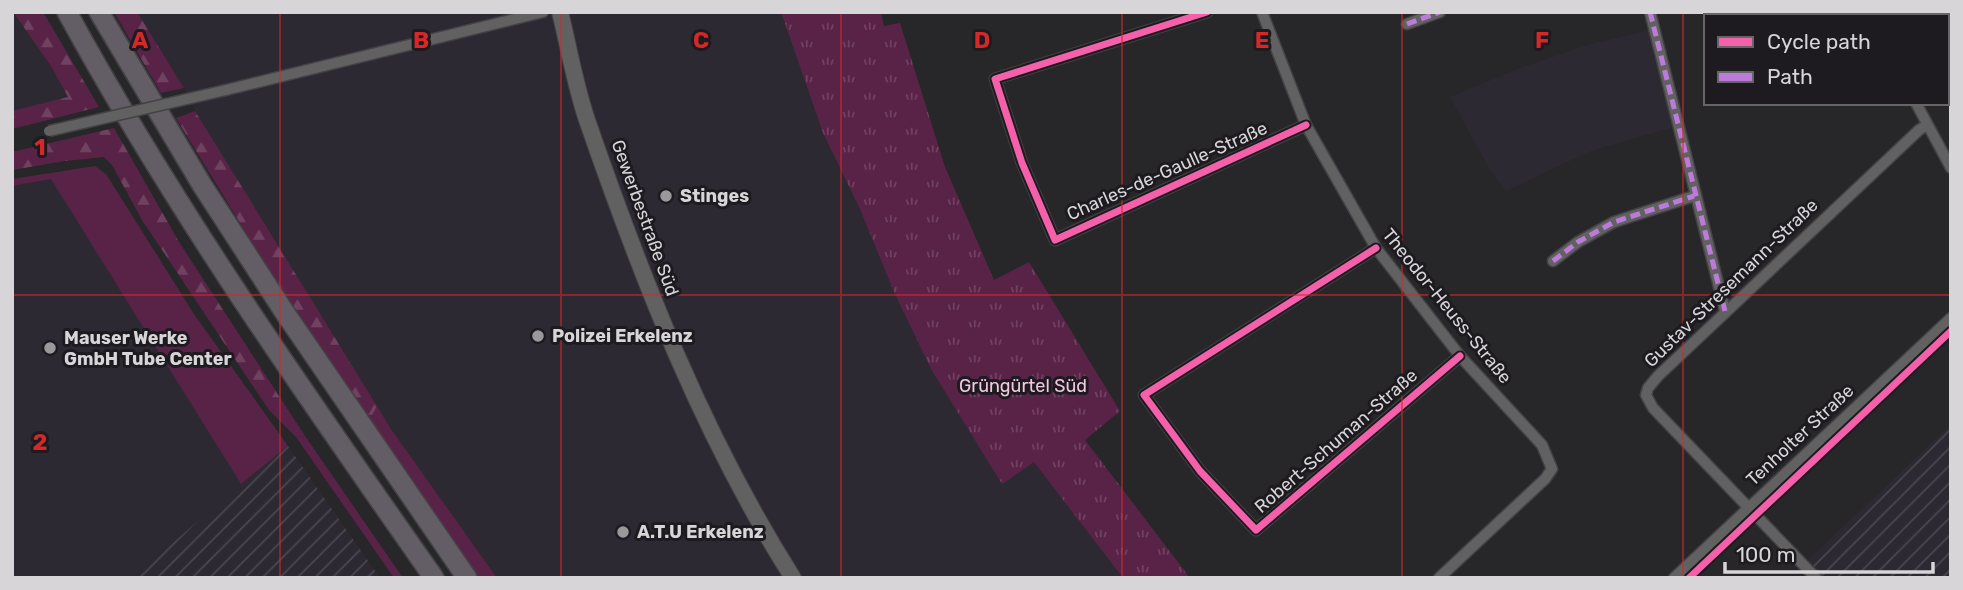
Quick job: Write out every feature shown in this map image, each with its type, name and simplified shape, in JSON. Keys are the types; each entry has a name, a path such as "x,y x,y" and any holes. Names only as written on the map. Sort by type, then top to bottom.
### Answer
{"highway":[{"path":"52,12 91,55"},
{"path":"67,12 91,55 282,360 434,578"},
{"path":"99,12 202,185 285,313 467,578"}],"street":[{"path":"49,131 543,12"},
{"name":"Gewerbestraße Süd","path":"560,12 587,119 671,342 725,459 793,578"},
{"name":"Charles-de-Gaulle-Straße","path":"1207,12 995,79 1022,163 1055,240 1306,125"},
{"name":"Theodor-Heuss-Straße","path":"1262,12 1306,125 1376,248 1460,356 1542,445 1552,469 1545,479 1439,578"},
{"path":"1407,24 1440,12"},
{"path":"1650,12 1725,311"},
{"path":"1917,105 1951,168"},
{"name":"Gustav-Stresemann-Straße","path":"1748,508 1653,408 1646,395 1648,388 1725,311 1927,125"},
{"path":"1553,261 1578,242 1614,222 1694,196"},
{"name":"Robert-Schuman-Straße","path":"1376,248 1144,395 1200,471 1256,530 1460,356"},
{"name":"Tenholter Straße","path":"1674,578 1951,318"},
{"path":"1748,508 1816,578"}],"shaded area":[{"path":"12,12 51,66 68,98 12,111"},
{"path":"137,12 781,12 823,133 931,369 1002,483 1034,462 1123,578 497,578 391,429 199,118 184,88"},
{"path":"1650,30 1674,127 1591,151 1506,191 1491,172 1450,97 1520,68 1587,45"},
{"path":"51,178 241,484 132,578 12,578 12,186"},
{"path":"1951,425 1951,578 1822,578 1807,561"},
{"path":"288,446 380,578 132,578 241,484"}],"green space":[{"path":"13,12 43,12 99,107 12,129 12,111 68,97 51,66"},
{"path":"114,12 137,12 184,88 161,93"},
{"name":"Grüngürtel Süd","path":"781,12 881,12 884,26 900,23 945,167 994,280 1029,262 1120,411 1085,440 1190,578 1123,578 1034,462 1002,484 931,369 894,292 860,209 823,133"},
{"path":"195,111 377,406 368,423 300,321 176,118"},
{"path":"114,128 179,242 305,436 296,437 269,410 142,220 112,165 104,157 12,170 12,152"},
{"path":"95,166 106,174 194,314 288,446 241,484 51,179 12,186 12,179"},
{"path":"377,406 497,578 478,578 449,541 368,423"},
{"path":"305,436 403,578 394,578 296,437"}],"marked path":[{"path":"1407,24 1440,12"},
{"path":"1650,12 1725,311"},
{"path":"1553,261 1578,242 1614,222 1694,196"}],"cycle path":[{"path":"1207,12 995,79 1022,163 1055,240 1306,125"},
{"path":"1376,248 1144,395 1200,471 1256,530 1460,356"},
{"path":"1689,578 1951,331"}],"place":[{"name":"Stinges","path":"666,196"},
{"name":"Polizei Erkelenz","path":"538,336"},
{"name":"Mauser Werke GmbH Tube Center","path":"50,348"},
{"name":"A.T.U Erkelenz","path":"623,532"}]}
